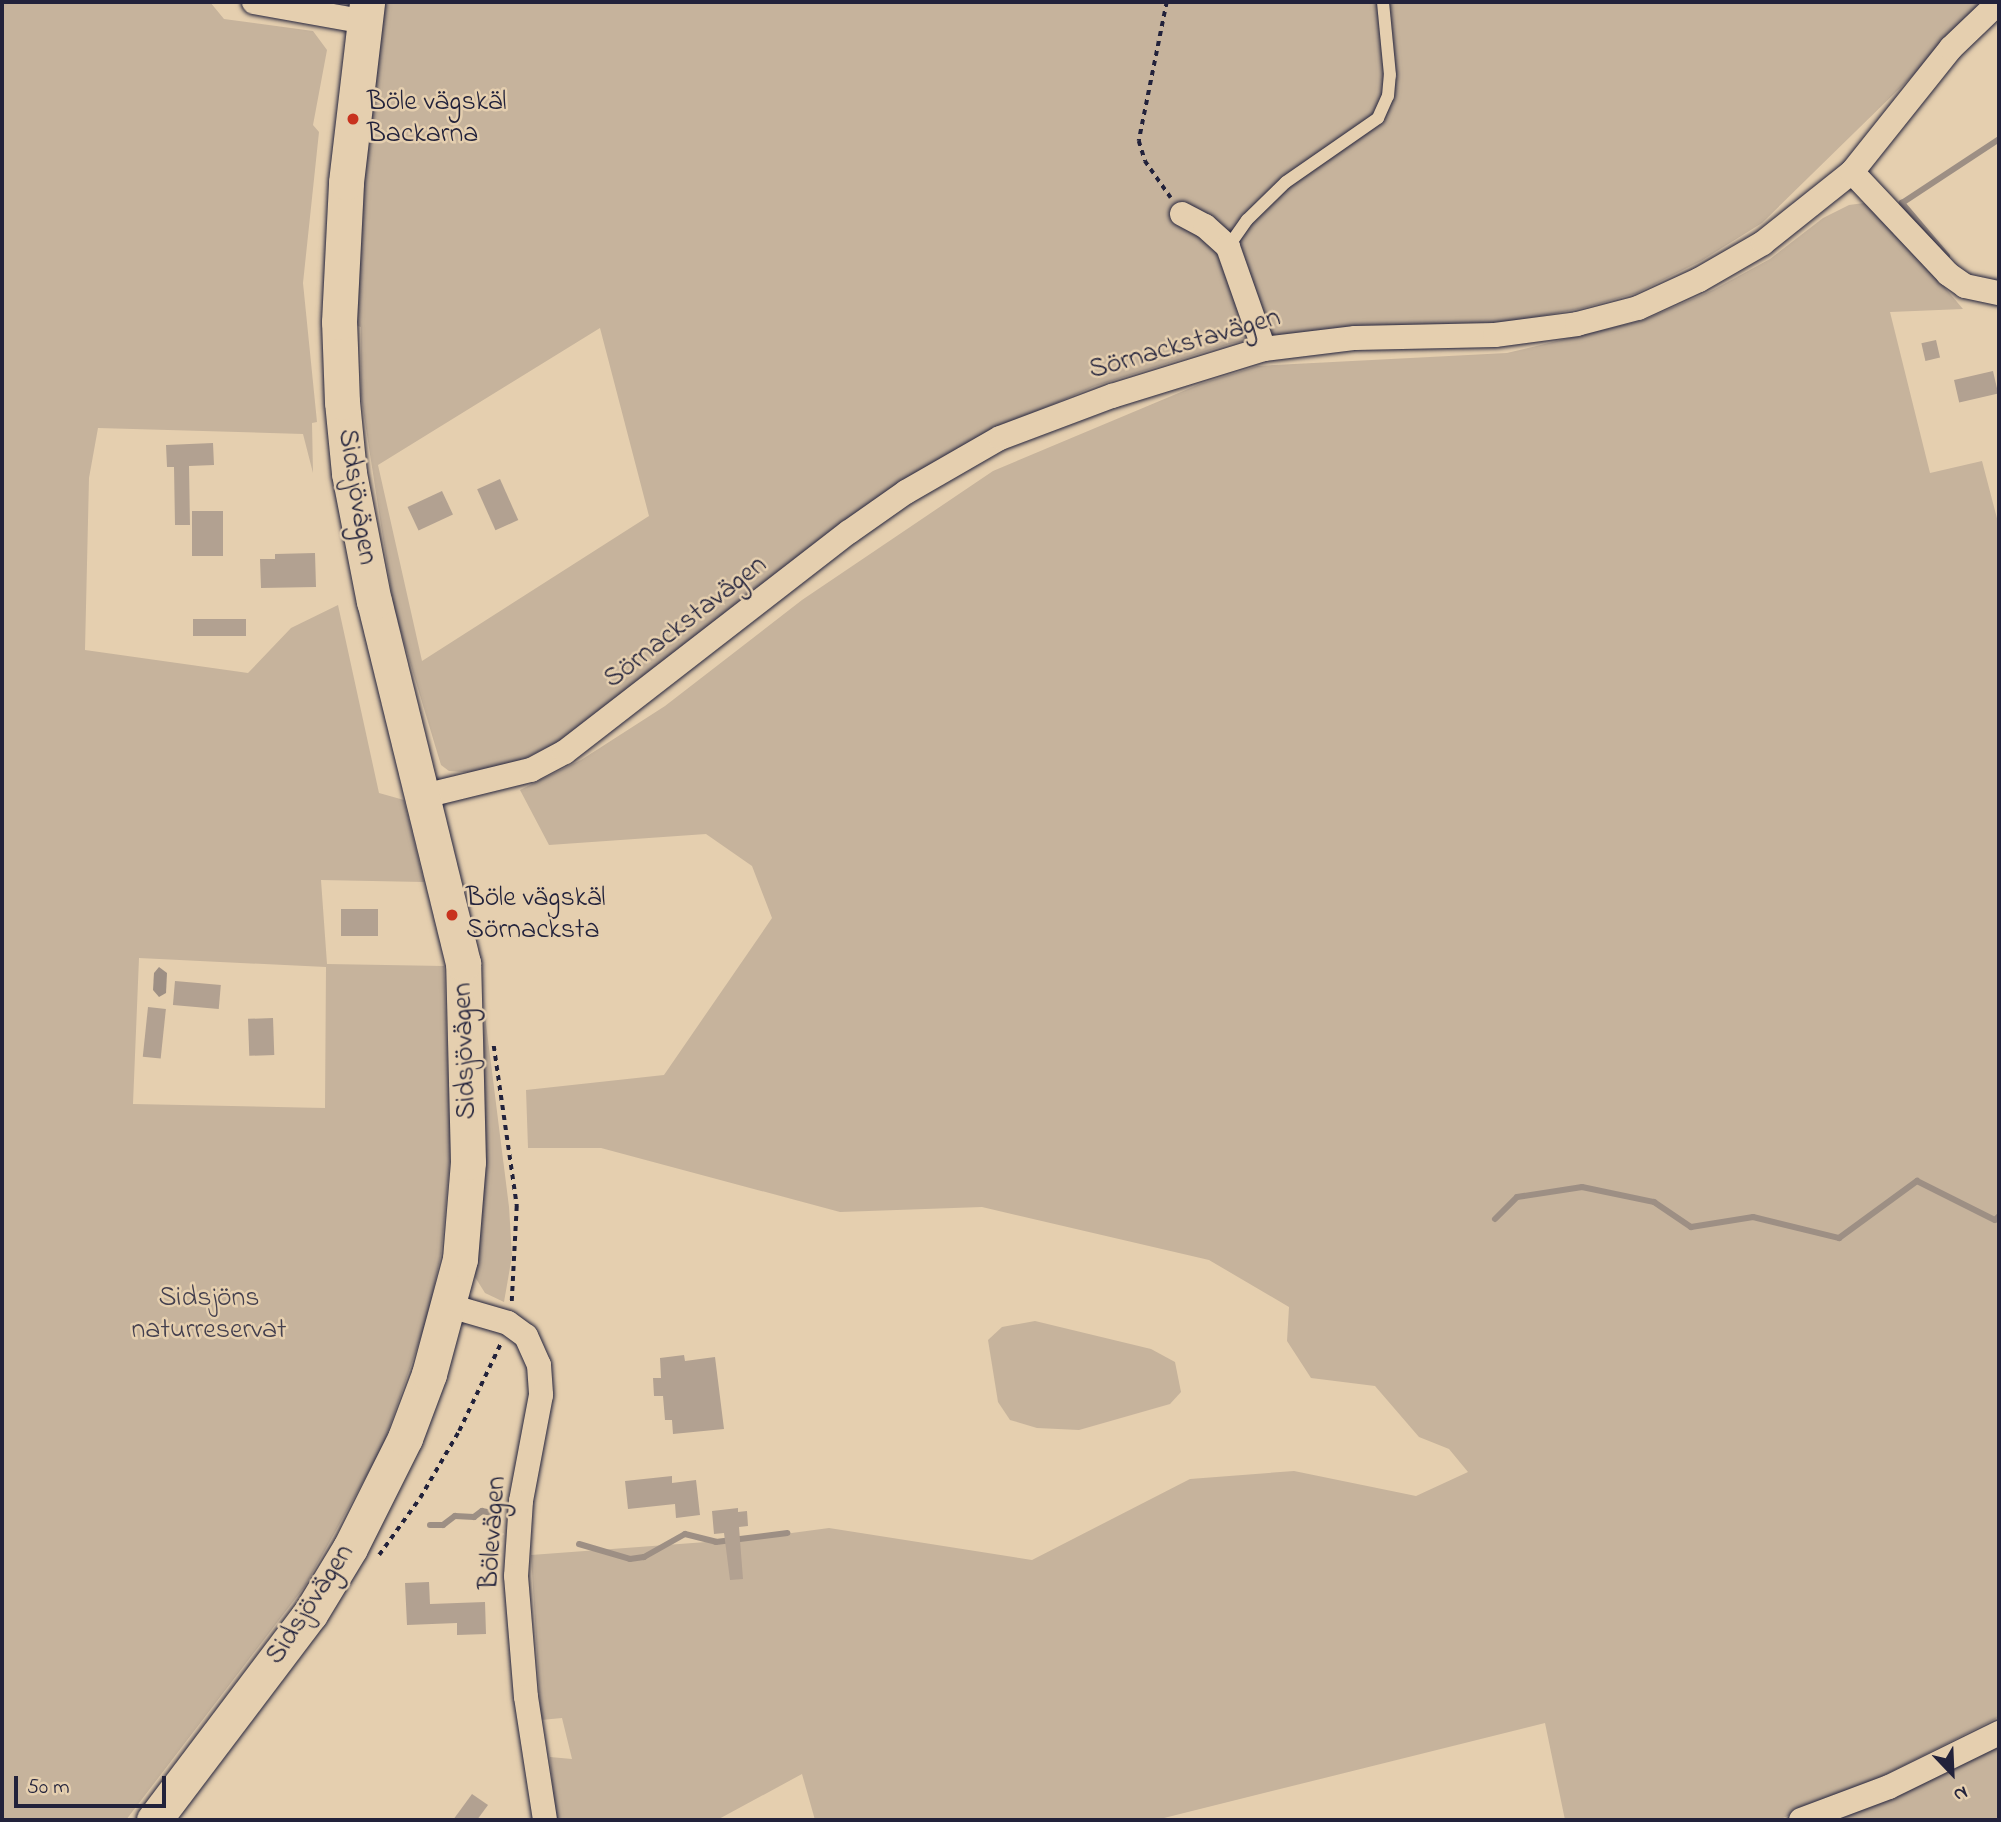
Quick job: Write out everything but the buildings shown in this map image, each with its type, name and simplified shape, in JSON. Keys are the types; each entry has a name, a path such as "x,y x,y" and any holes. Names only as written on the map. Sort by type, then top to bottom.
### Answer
{"main road":[{"name":"Sidsjövägen","path":"154,1820 296,1634 351,1548 405,1438 450,1306 460,1259 468,1162 464,963 374,602 349,473 342,402 339,322 346,183 366,12"}],"street":[{"path":"254,2 366,12"},
{"name":"Sörnackstavägen","path":"424,796 531,770 565,752 849,532 906,492 999,438 1112,396 1264,349 1355,338 1495,335 1577,324 1638,308 1763,243 1852,172 1951,48 1999,2"},
{"path":"1852,172 1948,274 1965,286 1999,293"},
{"path":"1182,214 1205,226 1228,247 1264,349"},
{"name":"Bölevägen","path":"450,1306 508,1323 526,1336 539,1365 541,1395 521,1501 516,1576 526,1697 545,1820"},
{"path":"1801,1820 1889,1787 1999,1733"}],"lane":[{"path":"1228,247 1247,220 1286,182 1378,118 1388,96 1390,75 1383,2"}],"path":[{"path":"1167,2 1139,141 1145,161 1182,214"},
{"path":"493,1037 517,1206 516,1277 511,1306"}],"green space":[{"name":"Sidsjöns naturreservat","path":"2,2 210,2 224,19 313,31 327,50 313,125 319,132 303,283 317,422 312,423 313,473 303,434 98,428 89,478 85,650 248,673 291,628 338,605 379,793 404,800 424,882 321,880 327,964 444,966 451,1149 441,1254 428,1316 383,1446 305,1586 126,1820 2,1820","holes":["139,958 326,967 325,1108 133,1104"]},
{"path":"380,2 1988,2 1762,223 1701,261 1637,293 1583,308 1509,322 1336,328 1233,343 1095,386 978,437 570,736 524,759 478,773 449,771 441,765 394,609 361,396 361,327 351,324","holes":["600,328 649,516 422,661 378,465"]},
{"path":"1864,203 1879,210 1963,309 1890,312 1930,473 1982,461 1999,526 1999,1717 1861,1787 1778,1820 1565,1820 1545,1723 1156,1820 815,1820 802,1774 717,1820 555,1820 550,1757 572,1759 562,1718 541,1720 531,1555 747,1539 829,1528 1032,1560 1190,1479 1294,1471 1416,1496 1468,1472 1449,1449 1419,1437 1375,1386 1311,1378 1287,1341 1289,1307 1209,1260 982,1207 840,1212 601,1148 528,1148 526,1090 664,1075 772,918 752,866 706,834 549,845 520,790 581,760 665,706 802,600 993,471 1200,384 1258,366 1507,353 1644,320 1713,290 1770,259 1823,218 1849,205"},
{"path":"485,1016 509,1207 512,1256 504,1302 485,1293 475,1277"},
{"path":"1035,1321 1151,1349 1175,1362 1181,1392 1170,1404 1079,1430 1037,1428 1010,1420 998,1402 988,1340 1002,1327"},
{"path":"1999,1746 1999,1820 1829,1820"}],"shaded area":[{"path":"159,967 167,973 166,993 159,997 153,990 154,973"}],"waterway":[{"path":"1947,256 1902,203 1999,139"},
{"path":"1495,1219 1517,1197 1582,1187 1654,1202 1691,1227 1753,1217 1839,1238 1917,1181 1995,1220 1999,1216"},
{"path":"430,1525 443,1525 455,1516 474,1517 482,1511 497,1514"},
{"path":"579,1544 630,1559 644,1557 685,1534 716,1542 787,1533"}],"place":[{"name":"Böle vägskäl Backarna","path":"353,119"},
{"name":"Böle vägskäl Sörnacksta","path":"452,915"}]}
